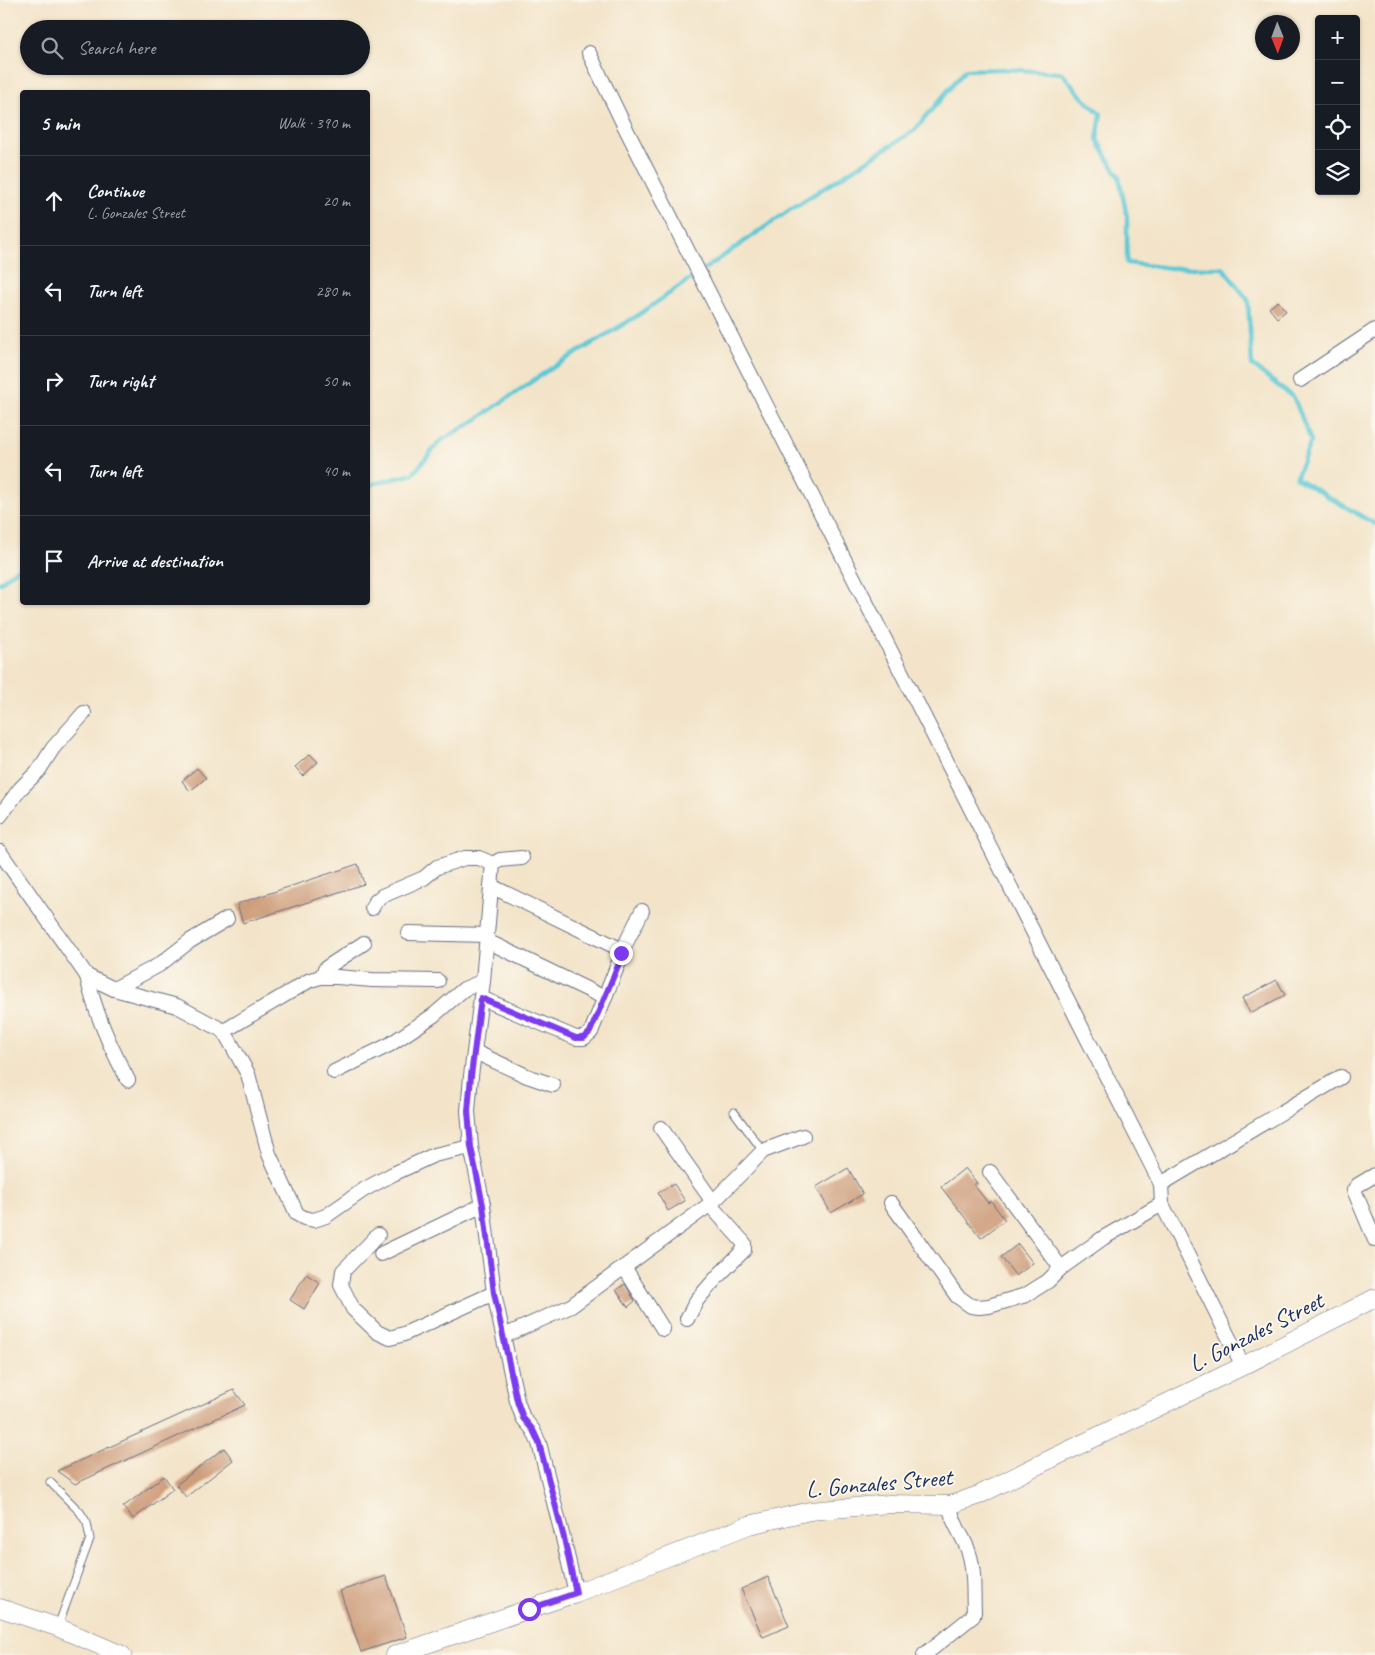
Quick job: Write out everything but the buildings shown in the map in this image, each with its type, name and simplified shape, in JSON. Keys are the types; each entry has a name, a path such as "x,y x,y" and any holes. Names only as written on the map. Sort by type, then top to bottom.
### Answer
{"street":[{"path":"589,53 1161,1184 1162,1204 1243,1366"},
{"path":"1300,380 1375,330"},
{"path":"0,816 20,789 39,770 53,748 84,713"},
{"path":"0,852 88,976 100,1023 128,1080"},
{"path":"372,908 374,902 382,896 424,878 437,867 465,858 480,858 493,864"},
{"path":"493,864 500,860 522,858"},
{"path":"493,864 483,981 468,1111 471,1147 483,1205 494,1293 517,1401 523,1418 533,1430 539,1443 564,1538 576,1593"},
{"path":"491,886 616,947 621,953"},
{"path":"481,998 580,1039 584,1038 590,1032 620,961 621,953 642,911"},
{"path":"114,989 159,965 190,941 227,919"},
{"path":"408,933 487,938 605,998"},
{"path":"321,977 326,968 364,943"},
{"path":"88,976 114,989 177,1006 224,1031 248,1074 268,1154 297,1214 304,1218 314,1220 326,1216 365,1189 434,1155 471,1147"},
{"path":"224,1031 310,980 321,977 438,981"},
{"path":"334,1072 389,1045 434,1015 464,989 483,981"},
{"path":"475,1052 526,1076 553,1085"},
{"path":"1161,1184 1341,1077"},
{"path":"661,1128 711,1203 744,1243 744,1250 697,1300 687,1319"},
{"path":"504,1336 572,1306 711,1203 763,1151 802,1136"},
{"path":"990,1172 1061,1268"},
{"path":"1375,1175 1358,1185 1354,1190 1375,1240"},
{"path":"891,1203 957,1296 970,1306 989,1306 1026,1295 1048,1281 1061,1268 1103,1238 1162,1204"},
{"path":"381,1254 483,1205"},
{"path":"378,1235 343,1271 341,1285 353,1309 377,1332 390,1338 404,1334 494,1293"},
{"path":"624,1267 663,1329"},
{"name":"L. Gonzales Street","path":"395,1655 576,1593 749,1525 810,1511 889,1504 950,1505 980,1495 1243,1366 1375,1298"},
{"path":"924,1655 973,1616 974,1612 969,1554 954,1522 950,1505"},
{"path":"0,1608 57,1627 122,1655"}],"lane":[{"path":"734,1112 763,1151"},
{"path":"50,1482 84,1518 87,1523 90,1539 57,1627"}],"waterway":[{"path":"370,485 413,474 440,441 473,422 547,371 637,316 794,207 915,130 965,70 1004,69 1062,73 1083,98 1101,114 1097,140 1119,177 1127,217 1127,263 1171,268 1223,268 1248,300 1252,365 1294,398 1311,441 1296,478 1375,524"},
{"path":"0,583 20,567"}],"route":[{"path":"529,1609 576,1593 564,1538 539,1443 533,1430 523,1418 517,1401 494,1293 483,1205 471,1147 468,1111 478,1016 481,998 576,1038 584,1038 590,1032 620,961 621,953"}]}
